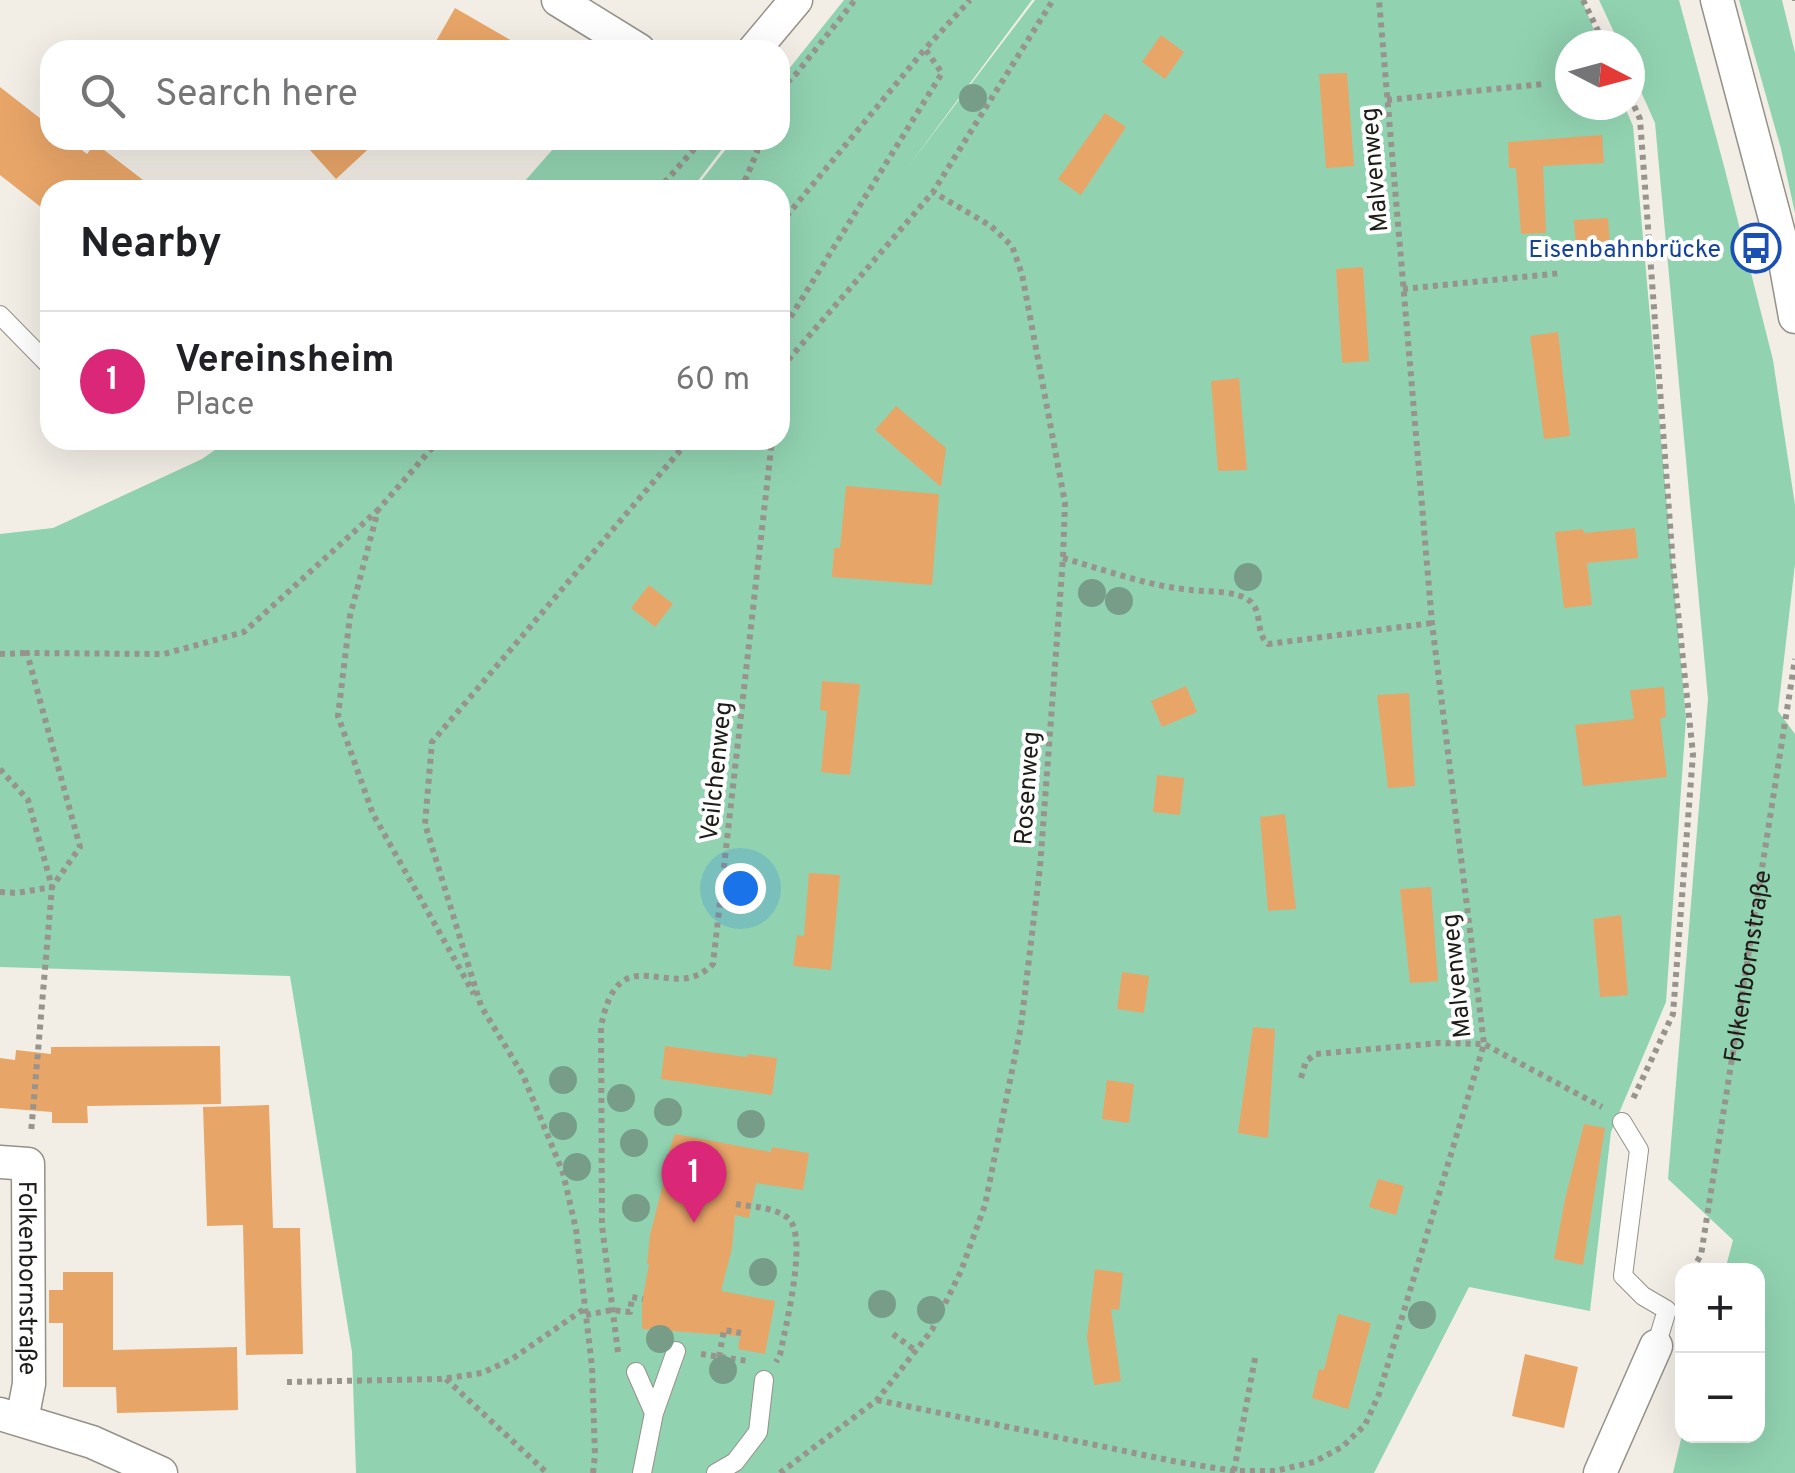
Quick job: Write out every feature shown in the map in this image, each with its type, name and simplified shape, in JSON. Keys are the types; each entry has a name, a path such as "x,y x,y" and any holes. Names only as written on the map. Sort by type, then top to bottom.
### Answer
{"street":[{"path":"558,0 623,40"},
{"path":"762,40 796,0"},
{"path":"1717,0 1782,245 1795,317"},
{"name":"Folkenbornstraße","path":"14,1163 29,1384 11,1417 92,1442 161,1473"},
{"path":"1600,1473 1656,1346"}],"lane":[{"path":"0,315 40,356"},
{"path":"1622,1122 1639,1150 1623,1276 1643,1296 1667,1310 1656,1346"},
{"path":"642,1473 654,1413 676,1350"},
{"path":"636,1372 654,1413"},
{"path":"716,1473 735,1462 758,1432 764,1380"}],"path":[{"path":"790,80 855,0"},
{"path":"790,212 970,0"},
{"path":"790,358 933,192 1053,0"},
{"name":"Malvenweg","path":"877,1400 1178,1462 1234,1471 1275,1471 1314,1462 1342,1447 1365,1425 1379,1394 1484,1044 1432,623 1378,0"},
{"path":"1583,0 1598,30"},
{"path":"790,318 942,73 925,49"},
{"path":"1387,100 1543,84"},
{"path":"1301,1078 1306,1061 1316,1054 1439,1043 1484,1044 1606,1109 1622,1122 1673,1014 1693,754 1673,566 1640,120"},
{"path":"667,180 693,150"},
{"path":"745,180 757,150"},
{"name":"Rosenweg","path":"780,1473 877,1400 932,1330 962,1271 985,1205 1020,1026 1040,867 1065,503 1022,274 1012,246 991,226 933,192"},
{"path":"1403,289 1561,273"},
{"path":"0,654 164,654 244,632 378,510 430,450"},
{"path":"481,1006 426,824 432,742 680,450"},
{"name":"Veilchenweg","path":"636,1372 618,1354 602,1226 601,1027 615,987 628,977 688,980 703,974 713,964 771,450"},
{"path":"378,510 350,616 338,716 373,814 524,1075 563,1172 576,1228 592,1367 594,1473"},
{"path":"1063,558 1174,588 1249,600 1256,610 1262,638 1268,644 1432,623"},
{"path":"0,892 52,887 80,846 27,652"},
{"name":"Folkenbornstraße","path":"1696,1263 1701,1256 1795,659"},
{"path":"0,769 28,800 52,887 14,1163"},
{"path":"736,1204 776,1211 792,1221 796,1236 780,1355 764,1380"},
{"path":"287,1382 445,1378 482,1372 512,1359 585,1311 630,1312 632,1297 643,1298"},
{"path":"719,1357 724,1330 741,1333"},
{"path":"893,1334 916,1351"},
{"path":"1234,1471 1256,1353"},
{"path":"733,1359 744,1361"},
{"path":"445,1378 548,1473"}],"green space":[{"path":"844,0 1032,0 910,164 1035,0 1582,0 1594,30 1555,30 1555,120 1630,120 1633,126 1686,719 1666,1002 1611,1132 1590,1311 1469,1287 1374,1473 356,1473 352,1352 290,976 0,967 0,534 53,528 215,450 790,450 790,180 702,180 725,150 790,150 790,68"},
{"path":"1599,0 1679,0 1773,360 1795,505 1795,564 1778,711 1795,734 1795,1473 1673,1473 1680,1443 1765,1443 1765,1263 1727,1263 1733,1240 1668,1179 1708,699 1655,123 1645,101 1645,30 1613,30"},
{"path":"1739,0 1782,0 1795,53 1795,213 1781,149"},
{"path":"552,150 721,150 699,180 526,180"}],"building":[{"path":"455,8 511,40 437,40"},
{"path":"1161,35 1184,52 1165,79 1142,62"},
{"path":"1347,73 1354,166 1326,168 1319,74"},
{"path":"0,87 40,118 40,150 82,150 87,154 90,150 104,150 143,180 40,180 40,206 0,175"},
{"path":"1105,113 1126,127 1081,195 1058,179"},
{"path":"1602,135 1604,163 1543,166 1546,233 1521,234 1516,168 1509,168 1508,142"},
{"path":"310,150 367,150 336,179"},
{"path":"1608,218 1610,246 1576,248 1574,220"},
{"path":"1363,267 1369,361 1342,363 1336,269"},
{"path":"1558,332 1570,436 1544,439 1530,336"},
{"path":"1239,378 1247,470 1218,471 1211,381"},
{"path":"896,406 946,448 941,487 875,430"},
{"path":"846,486 939,494 932,585 832,577 834,548 840,548"},
{"path":"1635,528 1638,558 1587,563 1592,605 1564,608 1555,532"},
{"path":"649,585 673,604 655,627 631,608"},
{"path":"822,681 860,684 850,775 821,772 827,711 820,710"},
{"path":"1186,686 1197,712 1162,727 1151,701"},
{"path":"1664,687 1666,717 1660,718 1667,777 1583,786 1575,725 1634,719 1630,690"},
{"path":"1409,693 1415,786 1388,788 1377,695"},
{"path":"1157,775 1184,778 1180,815 1153,812"},
{"path":"1285,814 1296,909 1268,911 1260,817"},
{"path":"809,873 840,875 831,970 793,966 797,935 804,936"},
{"path":"1431,887 1438,981 1410,983 1400,889"},
{"path":"1621,915 1628,995 1600,997 1593,919"},
{"path":"1122,972 1149,976 1144,1013 1117,1009"},
{"path":"1253,1027 1275,1029 1268,1138 1238,1133"},
{"path":"220,1046 221,1104 87,1106 88,1123 52,1123 52,1112 0,1108 0,1058 15,1060 16,1050 51,1054 51,1047"},
{"path":"665,1046 777,1058 772,1095 661,1079"},
{"path":"1107,1080 1134,1084 1129,1123 1102,1119"},
{"path":"269,1105 273,1228 300,1228 303,1354 246,1355 243,1225 207,1226 203,1107"},
{"path":"1584,1124 1605,1128 1583,1265 1554,1259"},
{"path":"675,1134 771,1152 772,1147 809,1153 803,1190 756,1183 749,1218 735,1215 732,1248 721,1291 775,1301 765,1354 738,1349 740,1336 642,1329 650,1235 666,1172 662,1171"},
{"path":"1378,1179 1404,1186 1396,1215 1369,1207"},
{"path":"1095,1269 1123,1273 1119,1310 1111,1309 1121,1381 1094,1385 1087,1338"},
{"path":"63,1272 113,1272 113,1350 237,1347 238,1410 117,1413 116,1387 63,1387 63,1323 49,1323 49,1290 63,1290"},
{"path":"1338,1314 1371,1323 1348,1409 1312,1398 1319,1369 1324,1370"},
{"path":"1525,1354 1578,1367 1564,1428 1512,1416"}],"place":[{"name":"Eisenbahnbrücke","path":"1756,248"},
{"name":"Vereinsheim","path":"694,1223"}]}
